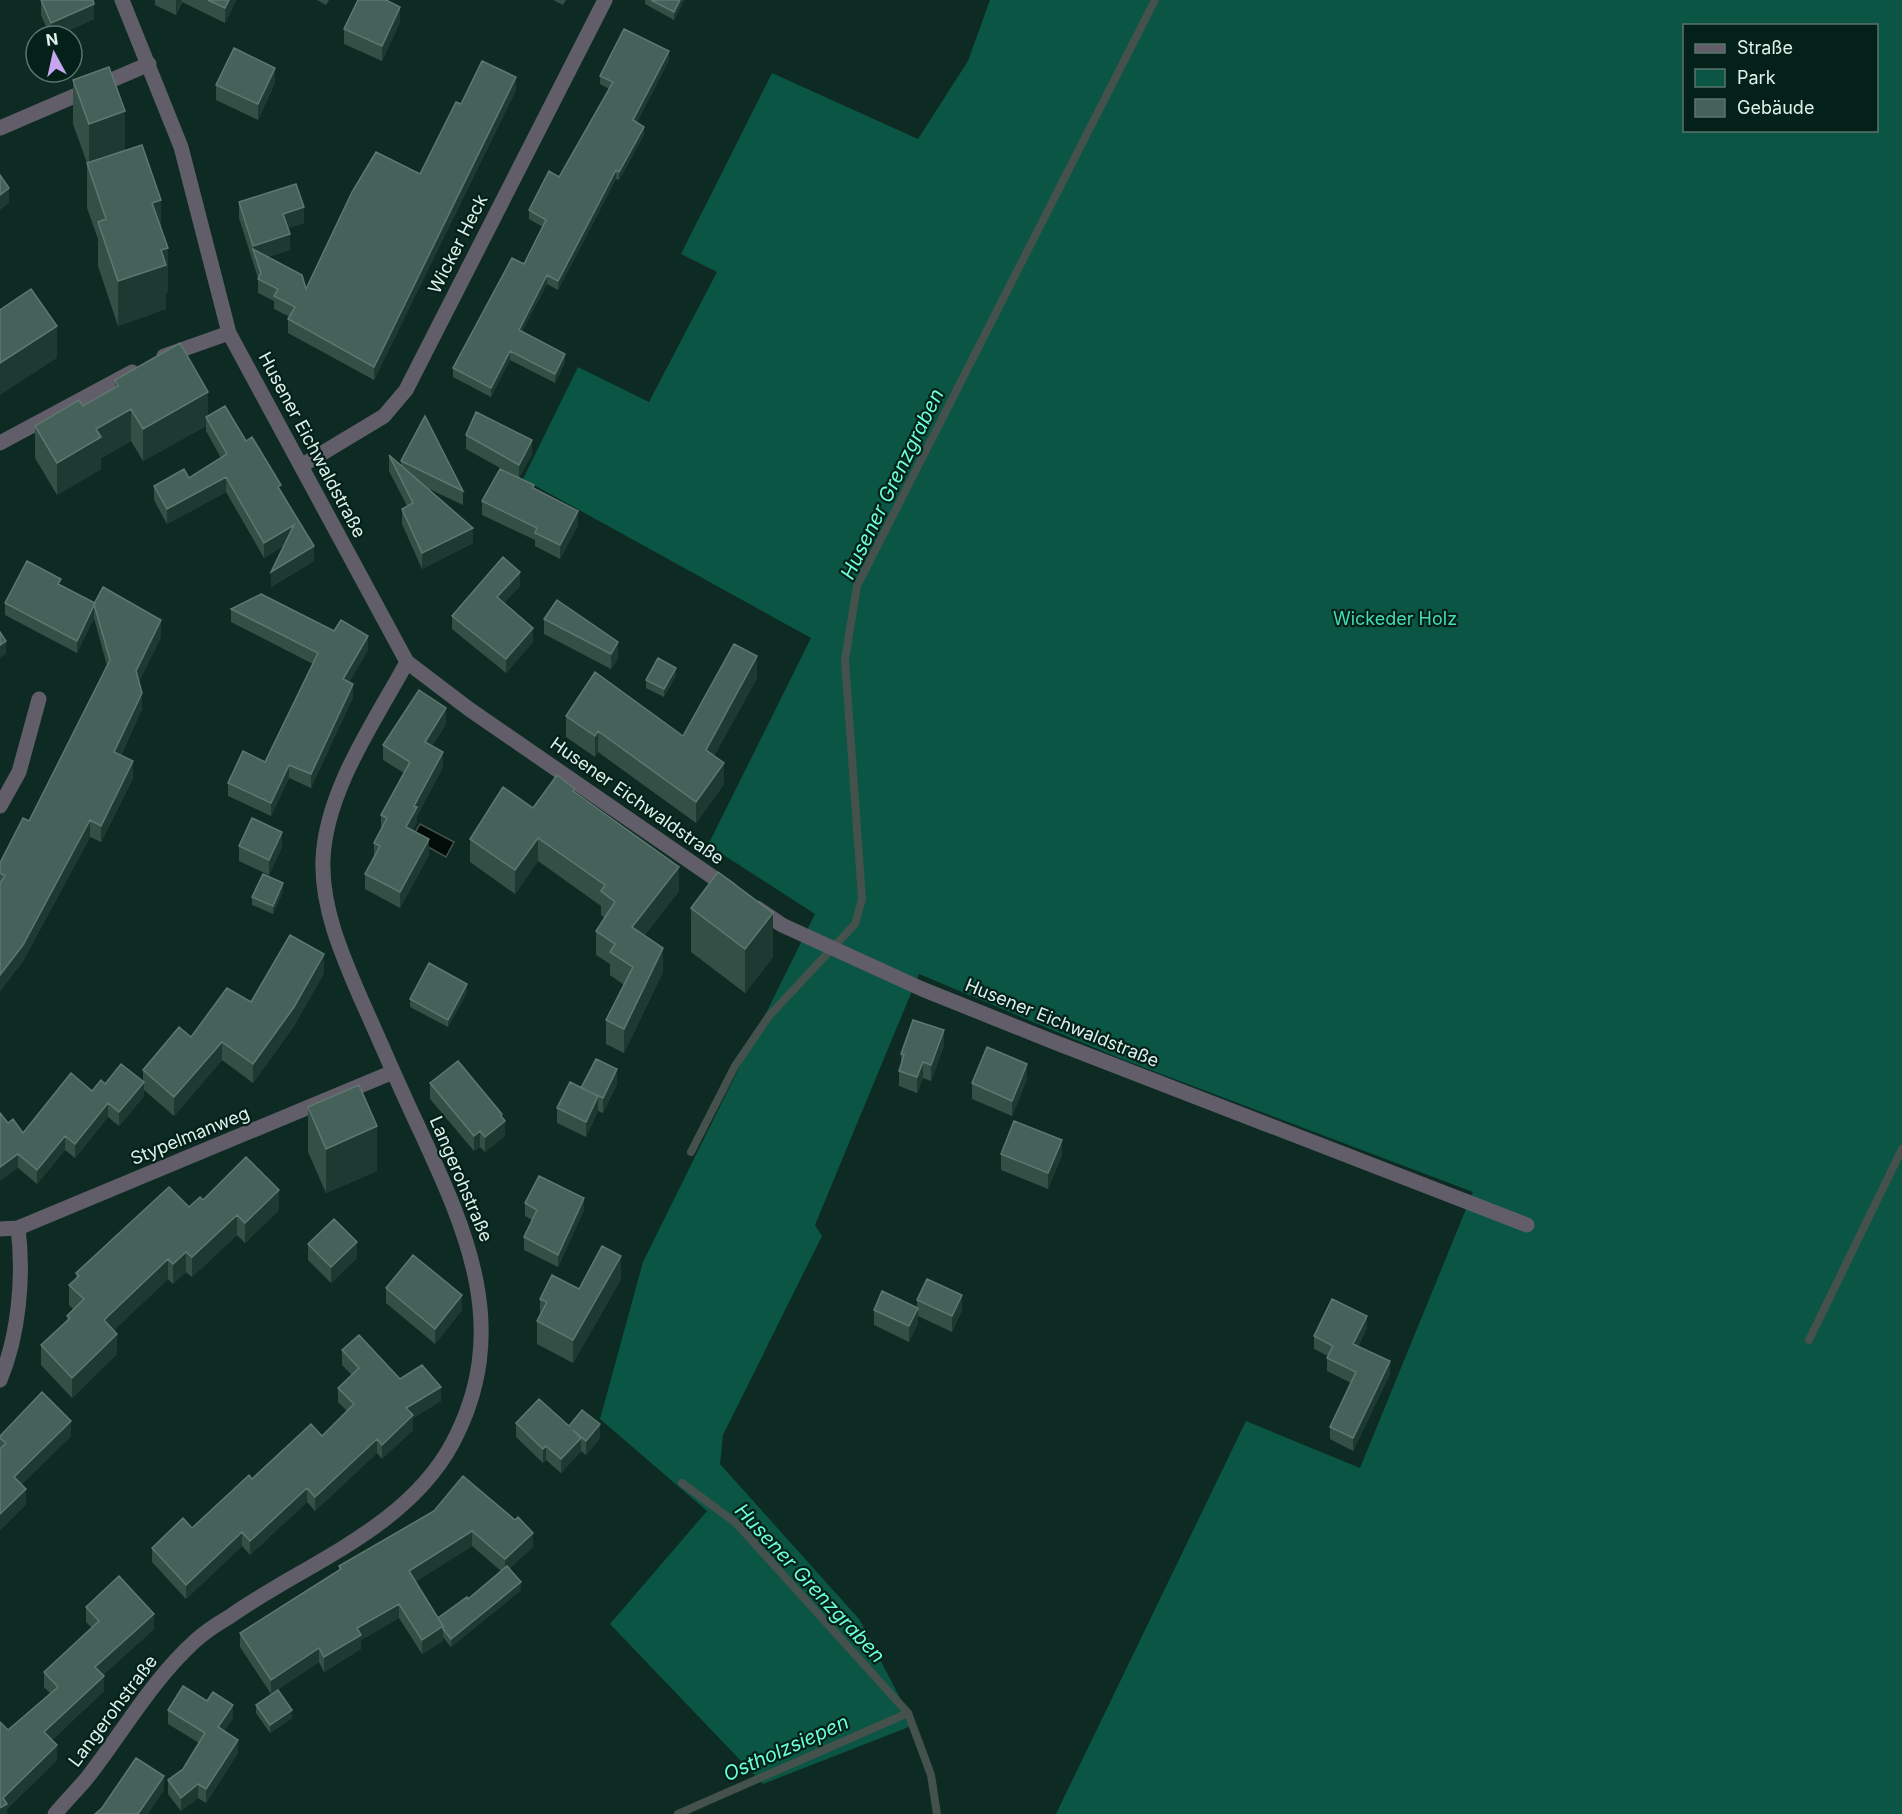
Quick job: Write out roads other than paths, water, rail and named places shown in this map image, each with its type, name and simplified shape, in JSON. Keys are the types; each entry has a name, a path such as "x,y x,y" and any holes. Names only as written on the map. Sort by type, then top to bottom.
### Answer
{"street":[{"name":"Husener Eichwaldstraße","path":"122,0 181,147 229,333 407,662 469,709 772,919 851,957 1054,1042 1527,1225"},
{"name":"Wicker Heck","path":"302,466 384,416 406,390 605,0"},
{"path":"0,128 149,64"},
{"path":"0,443 158,358 229,333"},
{"name":"Langerohstraße","path":"55,1814 87,1778 158,1680 196,1639 253,1600 317,1564 372,1528 414,1494 452,1445 469,1401 481,1357 482,1316 474,1262 458,1215 351,975 327,908 323,859 330,810 407,662"},
{"path":"0,806 19,771 39,699"},
{"name":"Stypelmanweg","path":"0,1229 18,1228 393,1072"},
{"path":"0,1380 8,1361 16,1311 21,1252 18,1228"}],"waterway":[{"name":"Husener Grenzgraben","path":"691,1152 735,1066 769,1016 855,924 862,899 845,660 857,586 1155,0"},
{"path":"1809,1340 1902,1149"},
{"name":"Husener Grenzgraben","path":"682,1483 736,1523 908,1713 931,1775 937,1814"},
{"name":"Ostholzsiepen","path":"678,1814 908,1713"}],"park label":[{"name":"Wickeder Holz","path":"1395,619"}]}
